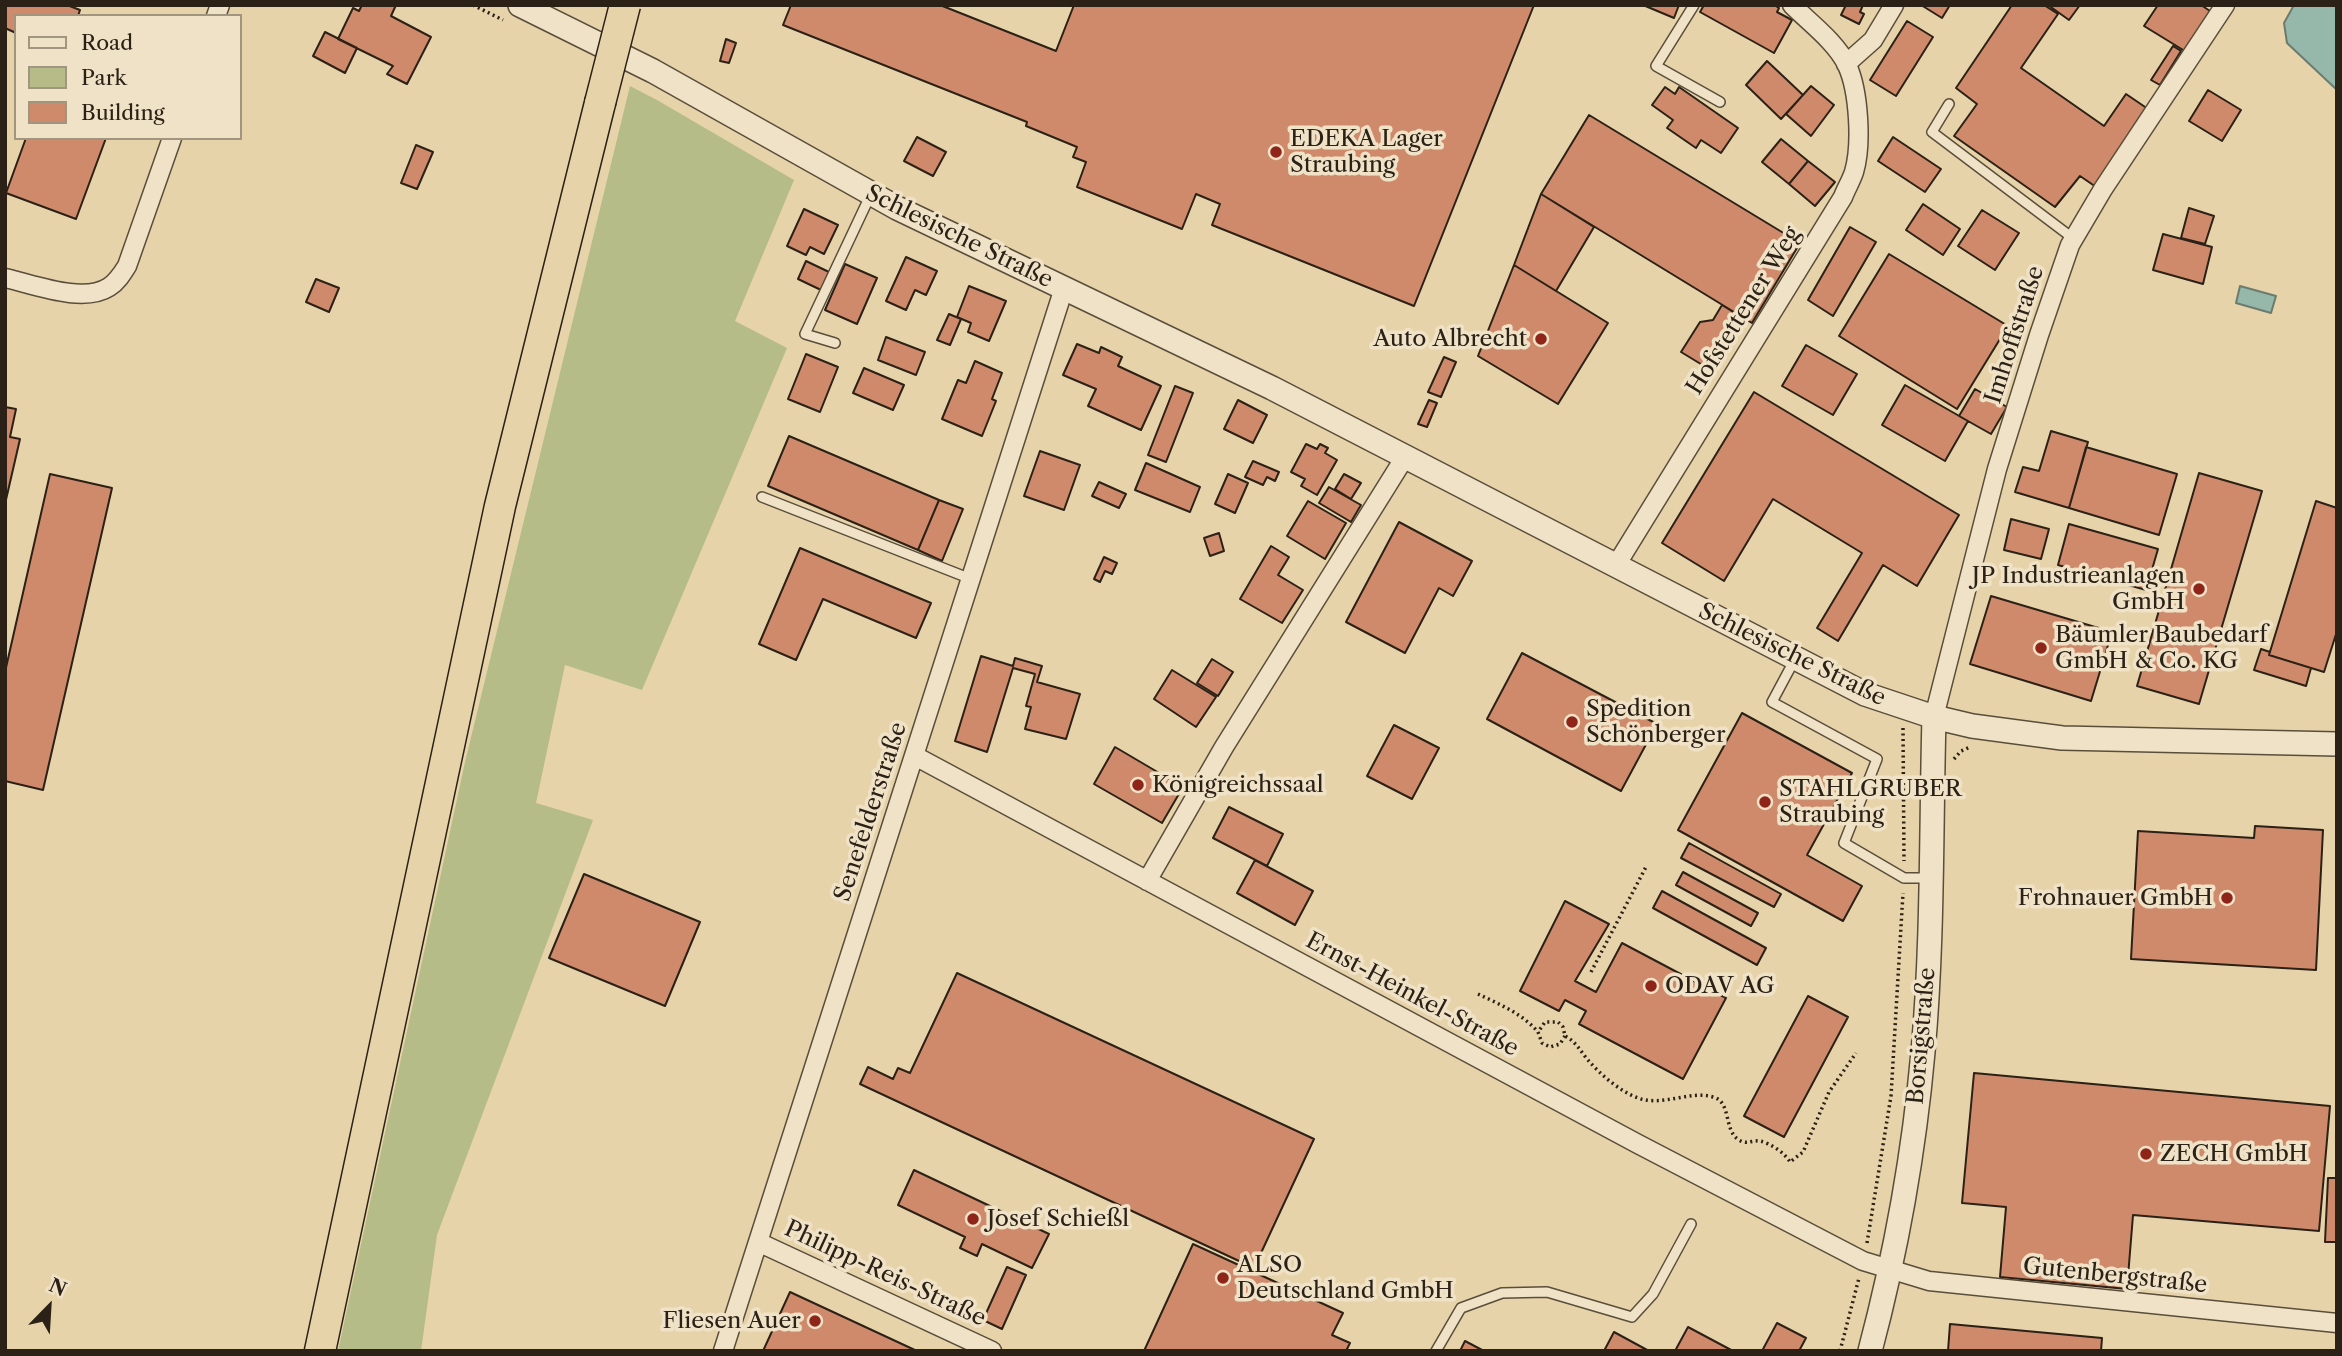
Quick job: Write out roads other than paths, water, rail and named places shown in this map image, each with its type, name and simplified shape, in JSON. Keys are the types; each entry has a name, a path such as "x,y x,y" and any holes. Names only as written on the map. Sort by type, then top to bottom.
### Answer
{"highway":[{"path":"320,1351 500,506 625,5"}],"street":[{"name":"Schlesische Straße","path":"520,5 653,71 871,194 1272,388 1865,694 1934,717 1972,726 2062,738 2337,744"},
{"name":"Hofstettener Weg","path":"1615,567 1843,197 1854,172 1858,146 1854,88 1846,64 1829,42 1791,5"},
{"path":"1846,64 1873,40 1894,5"},
{"name":"Imhoffstraße","path":"1934,717 1997,469 2039,335 2074,239 2103,189 2225,5"},
{"path":"5,278 79,294 96,293 119,279 127,266 171,140"},
{"name":"Senefelderstraße","path":"723,1351 1064,288"},
{"path":"1147,881 1224,747 1405,457"},
{"name":"Borsigstraße","path":"1871,1351 1905,1196 1923,1052 1928,986 1934,717"},
{"name":"Ernst-Heinkel-Straße","path":"915,756 1637,1144 1863,1261 1890,1269"},
{"name":"Philipp-Reis-Straße","path":"758,1242 992,1351"},
{"name":"Gutenbergstraße","path":"1890,1269 1929,1281 2337,1323"}],"lane":[{"path":"1694,5 1656,66 1720,102"},
{"path":"1949,104 1932,132 2074,239"},
{"path":"835,343 805,334 871,194"},
{"path":"762,497 971,579"},
{"path":"1795,659 1772,702 1877,759 1844,843 1904,878 1931,878"},
{"path":"1436,1351 1461,1308 1502,1293 1547,1292 1632,1317 1653,1294 1691,1224"}],"place":[{"name":"EDEKA Lager Straubing","path":"1276,152"},
{"name":"Auto Albrecht","path":"1541,339"},
{"name":"JP Industrieanlagen GmbH","path":"2199,589"},
{"name":"Bäumler Baubedarf GmbH & Co. KG","path":"2041,648"},
{"name":"Spedition Schönberger","path":"1572,722"},
{"name":"Königreichssaal","path":"1138,785"},
{"name":"STAHLGRUBER Straubing","path":"1765,802"},
{"name":"Frohnauer GmbH","path":"2227,898"},
{"name":"ODAV AG","path":"1651,986"},
{"name":"ZECH GmbH","path":"2146,1154"},
{"name":"Josef Schießl","path":"973,1219"},
{"name":"ALSO Deutschland GmbH","path":"1223,1278"},
{"name":"Fliesen Auer","path":"815,1321"}]}
